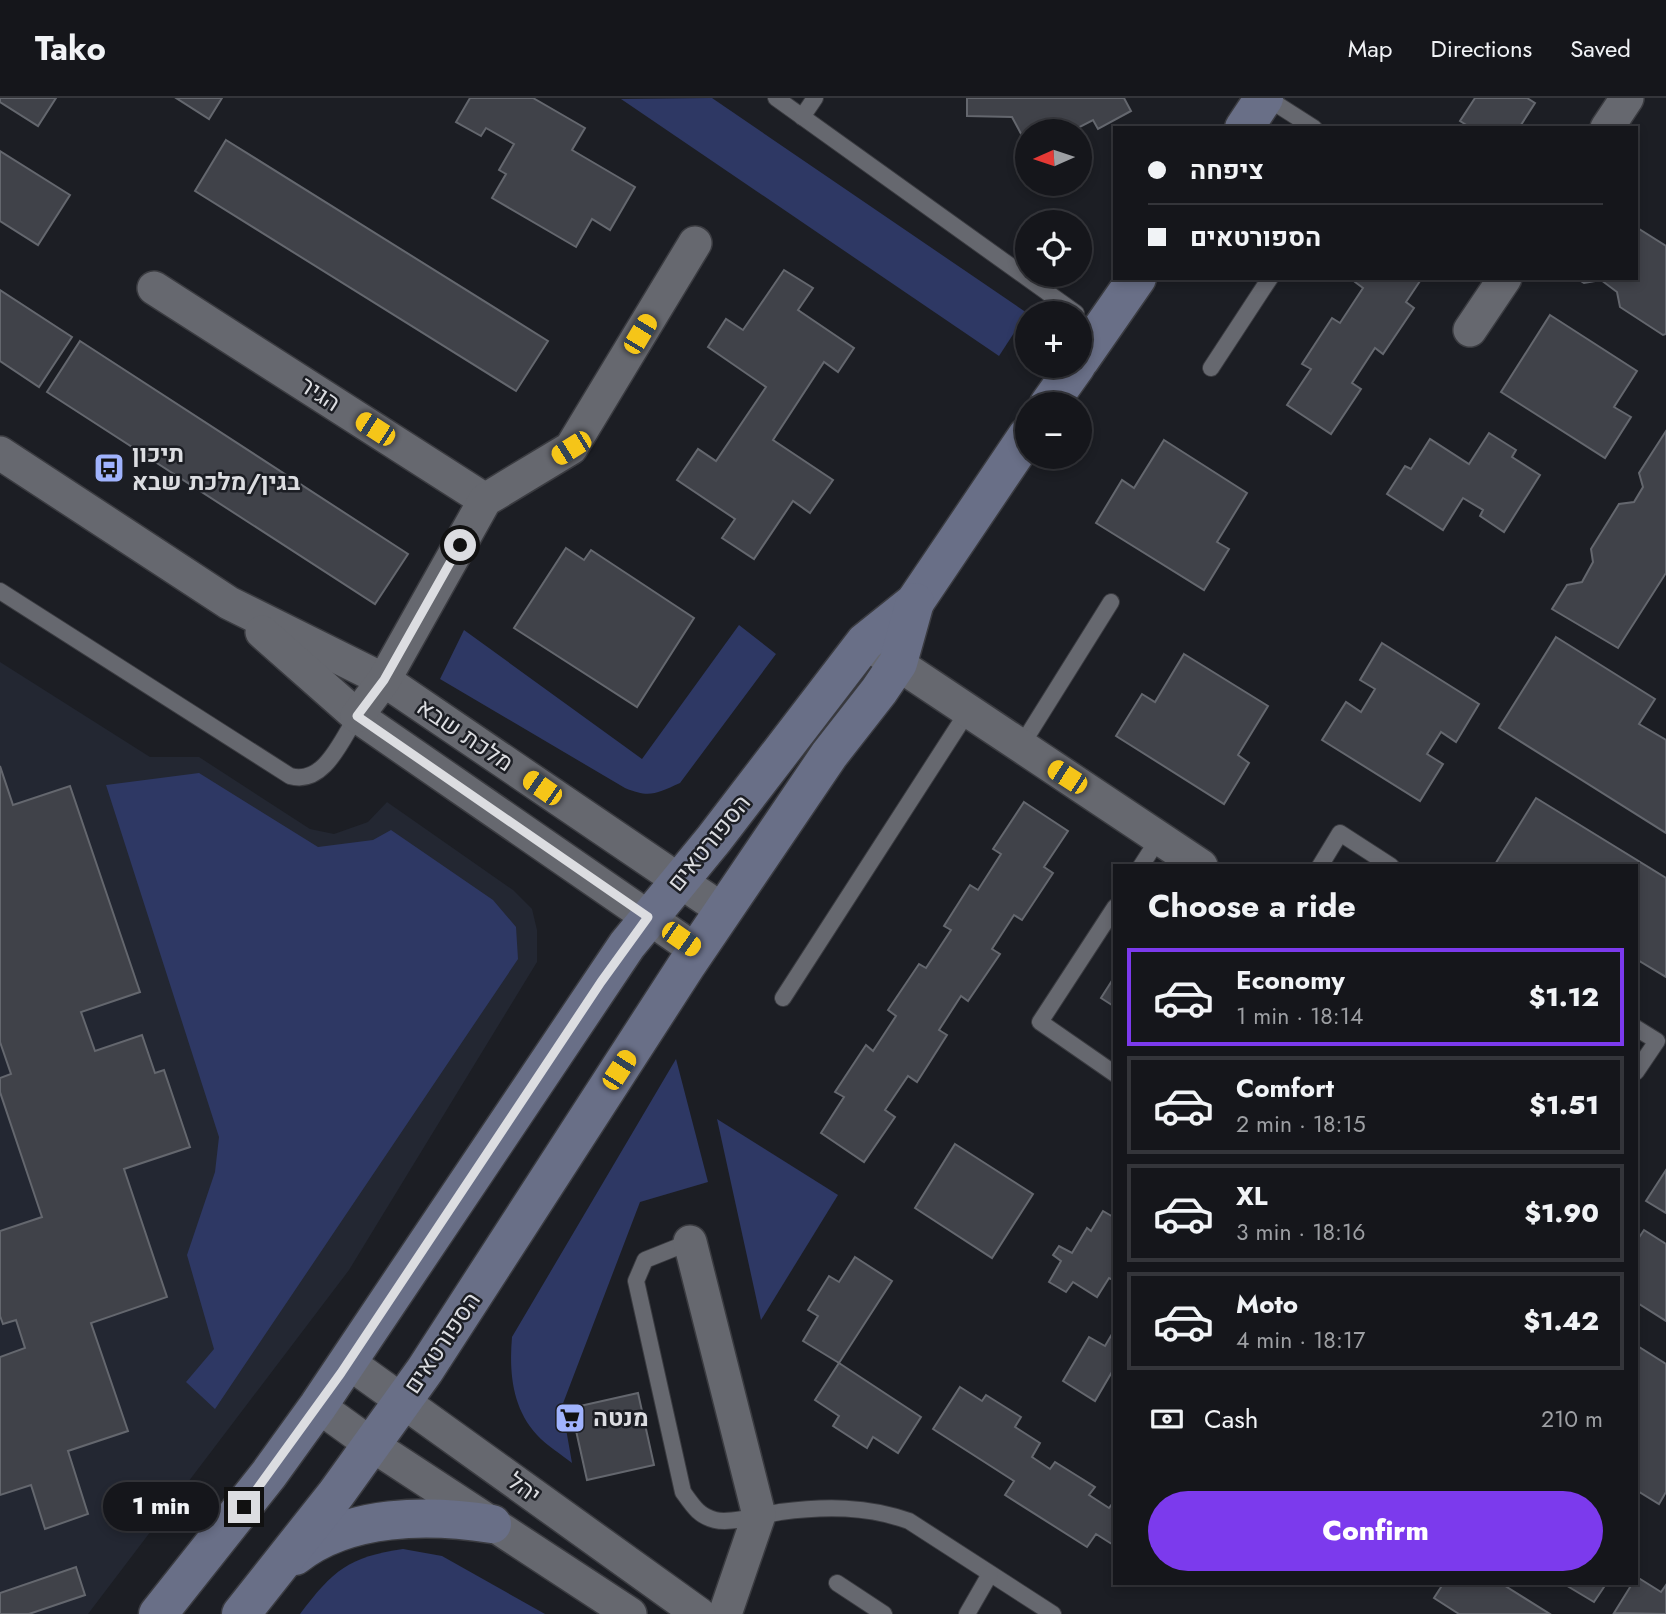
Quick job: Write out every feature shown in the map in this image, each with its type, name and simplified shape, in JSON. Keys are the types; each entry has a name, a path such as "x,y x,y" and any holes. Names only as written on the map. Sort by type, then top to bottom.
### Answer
{"street":[{"path":"1608,126 1627,98"},
{"path":"357,716 384,680 485,500 571,448 695,243"},
{"path":"1092,322 1135,280"},
{"path":"1470,330 1504,280"},
{"name":"הגיר","path":"154,288 485,500"},
{"name":"מלכת שבא","path":"0,453 229,603 384,680 724,911"},
{"name":"הספורטאים","path":"158,1614 250,1499 318,1406 593,993 648,917 714,839 865,642 915,602 1015,454"},
{"name":"הספורטאים","path":"241,1614 403,1401 697,951 829,755 898,663 915,602"},
{"name":"מלכת שבא","path":"229,603 357,716 697,951"},
{"path":"865,642 1198,864"},
{"path":"690,1242 760,1516 726,1614"},
{"name":"יהל","path":"348,1362 699,1614"},
{"name":"יהל","path":"318,1406 372,1445 630,1614"},
{"path":"274,1572 321,1539 369,1525 422,1519 492,1524"}],"lane":[{"path":"776,98 1046,301"},
{"path":"802,117 815,98"},
{"path":"1260,105 1309,126"},
{"path":"1211,368 1269,280"},
{"path":"0,591 290,776 306,778 318,772 329,760 357,716"},
{"path":"1021,746 1111,603"},
{"path":"783,998 968,711"},
{"path":"1321,864 1340,833 1388,864"},
{"path":"1142,864 1159,838"},
{"path":"1113,910 1040,1022 1113,1073"},
{"path":"1638,1029 1657,1041 1638,1069"},
{"path":"690,1242 646,1260 636,1281 684,1492 700,1515 719,1521 800,1509 839,1507 893,1515 909,1521 1053,1614"},
{"path":"967,1614 990,1574"},
{"path":"837,1583 884,1614"}],"shaded area":[{"path":"712,98 1015,305 1015,331 999,356 621,99"},
{"path":"739,625 776,654 680,783 647,794 625,788 440,679 464,630 642,759"},
{"path":"0,662 150,757 199,757 310,829 334,834 368,822 387,802 513,890 532,909 537,930 537,962 349,1270 88,1614 0,1614"},
{"path":"199,773 318,847 373,840 391,830 493,900 516,927 518,959 215,1409 186,1382 214,1349 187,1255 215,1172 219,1137 106,785"},
{"path":"676,1059 708,1182 640,1202 562,1406 572,1463 541,1439 522,1413 512,1376 512,1337"},
{"path":"717,1119 838,1195 761,1320"},
{"path":"403,1549 442,1556 545,1614 300,1614 322,1586 355,1561"}],"building":[{"path":"0,98 56,98 38,126 0,102"},
{"path":"176,98 222,98 209,119"},
{"path":"470,98 533,98 585,128 572,150 635,187 610,230 592,219 576,247 492,198 506,174 499,170 514,144 486,128 481,136 456,122"},
{"path":"967,98 1124,98 1131,111 1098,129 1092,119 1015,119 1015,123 1012,117 967,116"},
{"path":"1475,98 1527,98 1535,103 1520,126 1468,126 1460,121"},
{"path":"226,140 548,341 516,391 195,191"},
{"path":"0,151 70,195 38,245 0,221"},
{"path":"1638,228 1666,246 1666,334 1663,335 1620,307 1617,292 1601,280 1638,280"},
{"path":"784,270 813,288 798,310 854,348 838,372 824,362 773,440 833,480 810,513 793,501 754,559 722,538 735,519 677,480 698,449 716,461 766,387 708,347 726,319 743,330"},
{"path":"1421,280 1406,302 1414,308 1383,354 1375,348 1352,383 1361,389 1331,434 1287,405 1311,369 1302,364 1332,318 1340,323 1363,288 1355,282"},
{"path":"1579,280 1601,280 1584,283"},
{"path":"0,290 72,337 39,387 0,361"},
{"path":"1550,315 1637,371 1614,407 1631,417 1605,458 1501,392"},
{"path":"80,341 408,554 375,604 47,392"},
{"path":"1666,431 1666,573 1618,648 1552,609 1567,585 1582,582 1593,562 1591,549 1619,504 1634,502 1643,487 1639,473"},
{"path":"1489,433 1516,450 1512,457 1540,475 1504,532 1480,516 1483,510 1463,498 1443,530 1387,494 1405,466 1411,469 1430,439 1469,464"},
{"path":"1164,440 1247,493 1217,542 1229,549 1204,590 1096,523 1122,480 1134,488"},
{"path":"566,548 584,560 591,550 694,618 637,707 514,628"},
{"path":"1556,637 1655,699 1639,724 1666,740 1666,833 1499,728"},
{"path":"1382,643 1479,704 1456,742 1441,732 1427,754 1443,764 1420,801 1322,740 1346,702 1361,712 1375,689 1360,680"},
{"path":"1184,654 1268,706 1238,755 1249,763 1224,804 1116,736 1142,694 1155,702"},
{"path":"0,766 13,805 70,786 140,992 81,1012 95,1051 142,1035 155,1073 164,1070 190,1147 124,1169 167,1297 91,1323 128,1431 68,1451 88,1514 45,1529 31,1485 0,1495 0,1357 25,1348 16,1320 3,1324 0,1316 0,1231 42,1217 0,1092 0,1078 11,1074 0,1042"},
{"path":"1536,798 1666,878 1666,977 1638,960 1638,864 1495,864"},
{"path":"1024,802 1068,831 1044,867 1053,873 1022,920 1014,915 992,949 1000,954 968,1001 961,996 939,1030 947,1035 917,1082 908,1076 885,1110 895,1117 864,1162 821,1133 844,1097 835,1092 866,1045 873,1051 896,1016 888,1010 919,964 926,968 951,930 944,926 970,885 978,890 1001,854 993,849"},
{"path":"1113,979 1113,1006 1101,998"},
{"path":"955,1144 1033,1194 992,1258 915,1208"},
{"path":"1666,1170 1666,1213 1646,1201"},
{"path":"1103,1211 1113,1217 1113,1280 1109,1278 1097,1297 1073,1282 1066,1292 1049,1282 1061,1261 1053,1255 1059,1246 1072,1253 1087,1228 1091,1231"},
{"path":"1644,1230 1666,1244 1666,1321 1638,1303 1638,1239"},
{"path":"855,1257 892,1281 839,1363 803,1341 818,1316 808,1310 829,1276 839,1282"},
{"path":"1113,1332 1113,1373 1095,1401 1063,1381 1089,1337 1105,1346"},
{"path":"1638,1346 1666,1364 1666,1492 1659,1504 1638,1491"},
{"path":"839,1363 921,1417 898,1453 873,1437 867,1448 833,1426 839,1416 815,1400"},
{"path":"960,1387 982,1401 986,1395 1021,1417 1015,1427 1040,1443 1032,1457 1050,1469 1055,1462 1095,1487 1089,1495 1109,1508 1113,1503 1113,1545 1096,1534 1087,1547 1005,1495 1014,1481 933,1429"},
{"path":"638,1393 654,1465 587,1480 571,1408"},
{"path":"76,1567 85,1595 29,1614 0,1614 0,1593"},
{"path":"1638,1578 1661,1592 1666,1585 1666,1614 1614,1613 1631,1585 1638,1585"},
{"path":"1442,1585 1504,1585 1550,1614 1459,1614 1434,1598"},
{"path":"1566,1585 1605,1585 1594,1602"}],"place":[{"name":"תיכון בגין/מלכת שבא","path":"109,468"},
{"name":"מנטה","path":"570,1418"}],"route":[{"path":"244,1507 341,1373 601,982 648,917 357,716 384,680 460,545"}]}
